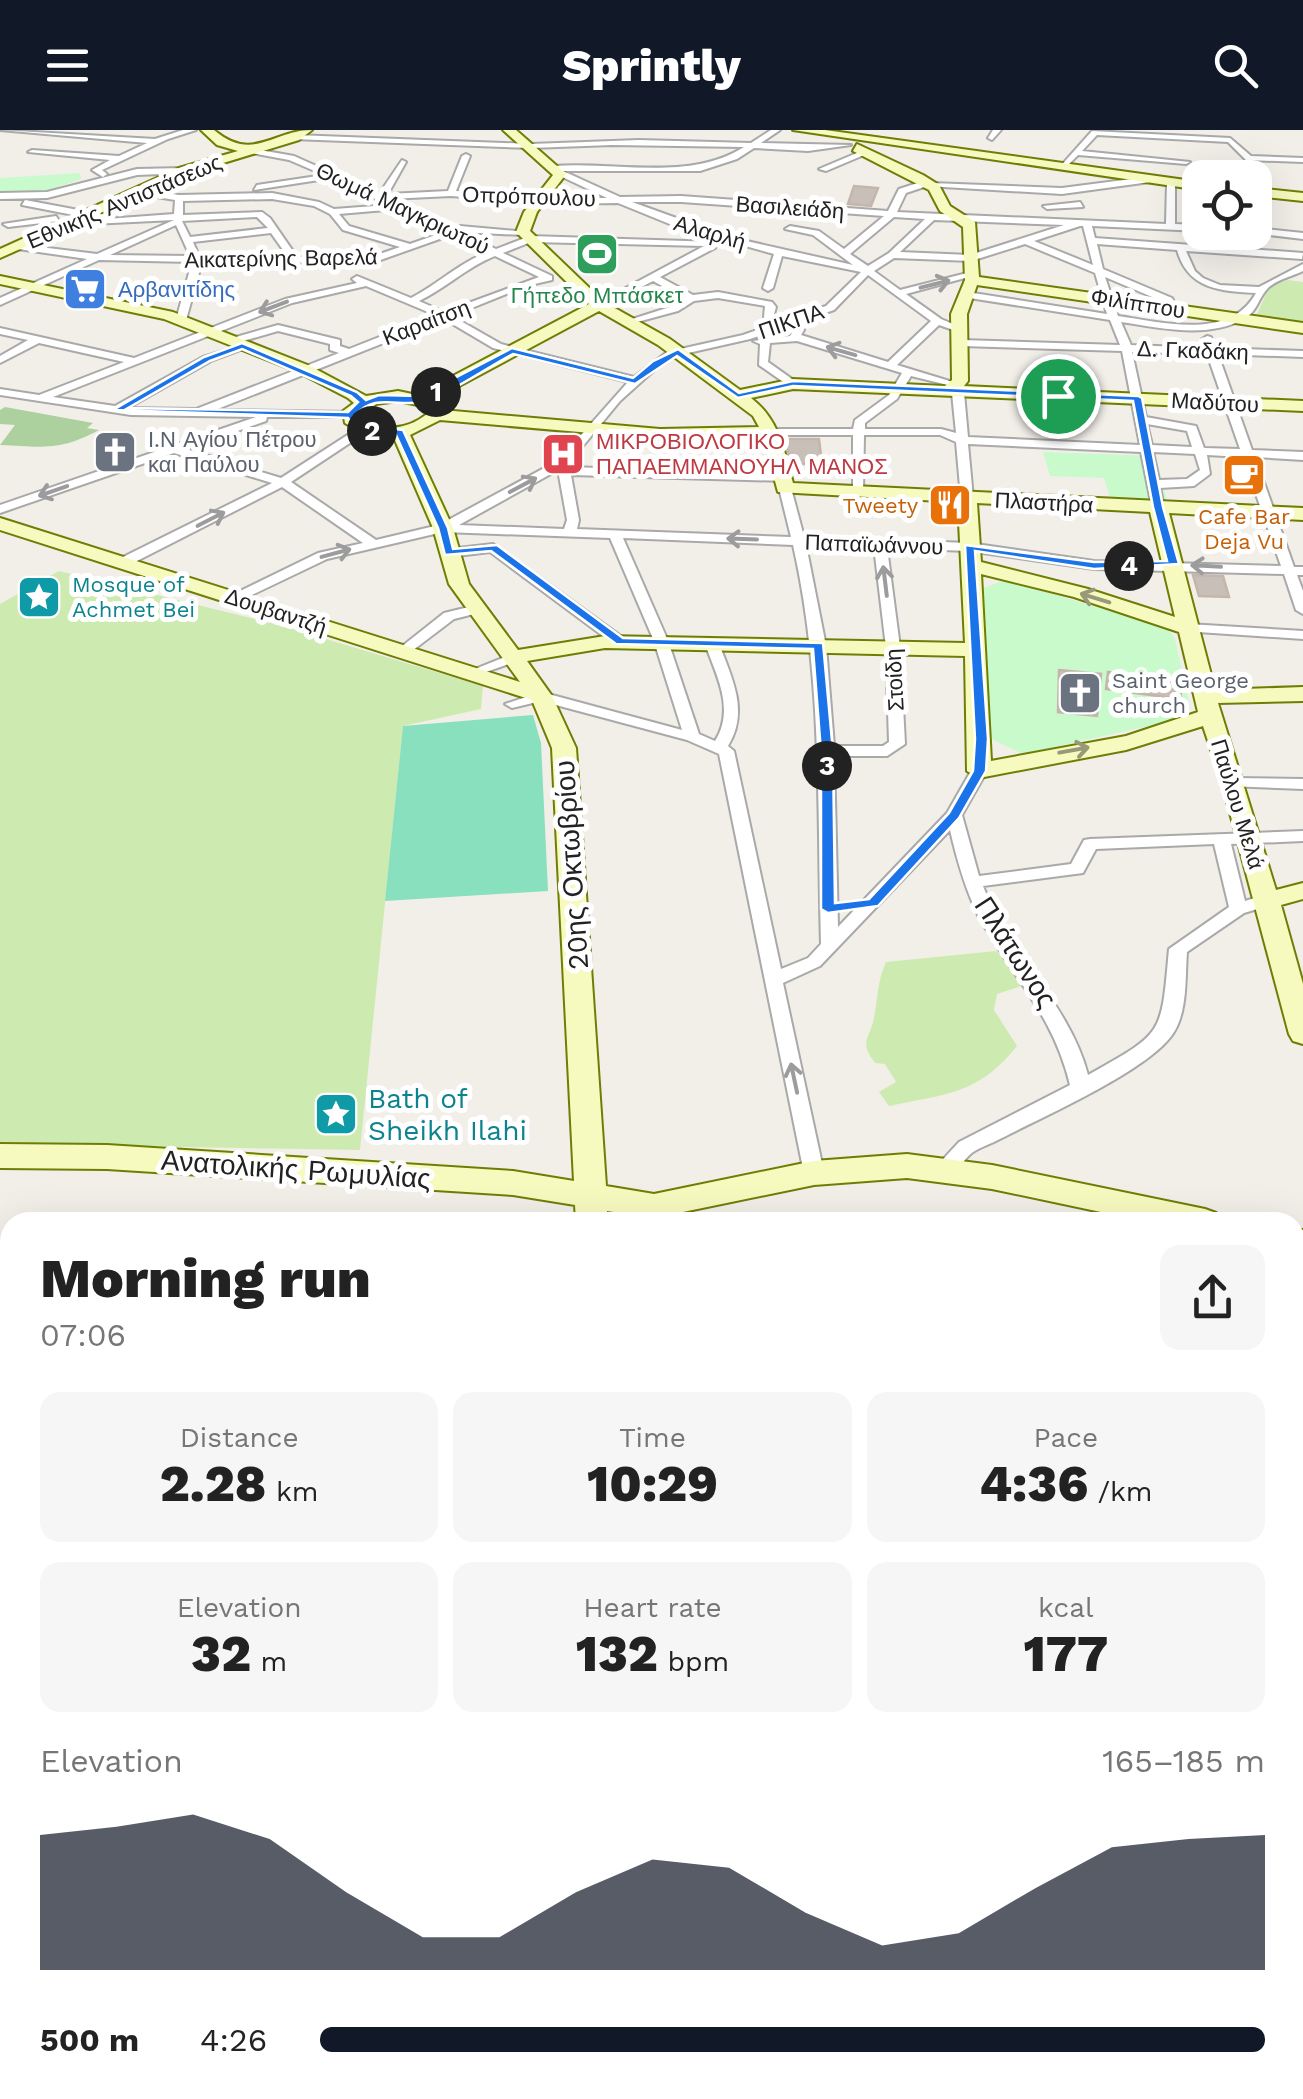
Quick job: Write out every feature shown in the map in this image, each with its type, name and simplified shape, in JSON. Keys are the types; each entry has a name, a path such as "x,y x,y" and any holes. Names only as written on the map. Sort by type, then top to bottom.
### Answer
{"street":[{"path":"0,130 156,142"},
{"path":"84,172 192,130"},
{"path":"207,130 221,142 249,150"},
{"path":"383,142 392,130"},
{"path":"509,130 558,170 700,168 734,157 776,130"},
{"path":"571,143 573,130"},
{"path":"614,142 618,130"},
{"path":"617,198 635,185 664,130"},
{"path":"799,130 1182,184"},
{"path":"1121,176 1138,133"},
{"path":"300,134 383,142 660,143 800,152 846,137"},
{"name":"Εθνικής Αντιστάσεως","path":"0,254 183,171 300,134"},
{"path":"1061,167 1092,134 1232,140 1251,158 1303,160"},
{"path":"773,980 814,962 954,815 979,771 982,739 963,440 955,388 962,336 959,314 970,277 970,225 945,208 929,184 846,137"},
{"name":"Θωμά Μαγκριωτού","path":"249,150 291,158 334,176 550,278"},
{"path":"32,152 120,158"},
{"path":"823,169 867,152"},
{"path":"1079,152 1128,160 1182,162"},
{"path":"451,192 466,156"},
{"path":"380,196 402,162"},
{"path":"96,170 109,178"},
{"path":"412,301 438,288 460,268 526,236 540,200 558,170"},
{"name":"Αλαρλή","path":"558,170 705,232 868,270"},
{"path":"2,196 47,195 148,171 183,171"},
{"path":"236,195 248,189 334,176"},
{"path":"844,254 891,215 902,191 929,184 1062,191 1147,180"},
{"path":"1170,225 1172,183"},
{"path":"136,191 179,198 276,196 316,204 332,212 346,228 410,247"},
{"path":"1062,191 1106,222"},
{"name":"Οπρόπουλου","path":"380,196 451,192 540,200 617,198"},
{"path":"1272,194 1303,197"},
{"path":"2,196 34,206 88,214"},
{"path":"179,198 178,218 197,260 181,320"},
{"name":"Βασιλειάδη","path":"617,198 729,202 932,218 1182,226"},
{"path":"705,232 729,202"},
{"path":"1047,206 1080,204"},
{"path":"332,212 401,206"},
{"path":"768,288 776,250 793,224 826,228 854,212"},
{"path":"8,224 54,218 66,224 254,213 262,216 294,259"},
{"path":"0,302 102,258 178,218"},
{"name":"ΠΙΚΠΑ","path":"678,352 792,324 835,305 868,270 892,255 932,218"},
{"path":"892,255 970,277 1025,240 1086,221 1106,298 1115,317"},
{"name":"Δ. Γκαδάκη","path":"826,228 844,254 962,336 1303,354"},
{"path":"189,240 274,230"},
{"path":"456,231 715,244"},
{"name":"Αικατερίνης Βαρελά","path":"18,246 102,258 325,261 378,259 456,231"},
{"path":"1272,233 1300,235 1303,261 1297,276 1268,283 1250,310 1203,328 1266,512 1297,571 1303,610"},
{"path":"526,236 599,306 678,352 738,396 760,413 770,432 800,542 819,645 827,752 830,946"},
{"path":"422,399 715,244 732,239"},
{"path":"1025,240 1168,300 1173,308"},
{"path":"1092,242 1180,246 1303,261"},
{"path":"1180,246 1187,271 1196,279 1218,287 1262,290"},
{"path":"325,261 342,273 412,301 512,351 635,382"},
{"name":"Καραίτση","path":"197,413 444,316 550,278 569,276"},
{"path":"653,277 690,298"},
{"name":"Φιλίππου","path":"898,292 970,277 1303,328"},
{"name":"Φιλίππου","path":"970,277 1115,317 1203,328"},
{"path":"0,280 181,320 304,369 354,394 359,416"},
{"path":"39,399 290,301 368,283"},
{"path":"630,323 674,309 690,298 718,294 768,304 772,307 768,315 792,324 799,330 796,337"},
{"name":"Παύλου Μελά","path":"1115,317 1126,347 1158,507 1207,706 1299,999 1303,1034"},
{"path":"891,366 937,321"},
{"path":"117,410 207,359 282,328 336,342 334,348 348,352"},
{"path":"0,331 137,361"},
{"path":"746,337 764,342 796,337 955,388"},
{"path":"0,360 38,339"},
{"path":"764,342 763,363 793,384"},
{"path":"446,540 565,467 592,429 635,382 656,363 678,352"},
{"path":"858,491 860,420 898,391 910,371"},
{"name":"Μαδύτου","path":"738,396 793,384 1303,406"},
{"path":"0,392 117,410 359,416 400,432 420,427 436,415 660,434 858,430 951,433 963,440 1303,456"},
{"path":"124,562 283,482 388,396 422,399 434,406 436,415"},
{"path":"4,520 278,413"},
{"path":"1142,420 1192,428 1206,472 1190,483 1156,484"},
{"name":"20ης Οκτωβρίου","path":"400,432 446,540 459,584 521,667 560,733 567,771 591,1210"},
{"path":"177,450 283,482 374,544"},
{"path":"565,467 783,483"},
{"path":"565,467 573,520 570,531"},
{"name":"Πλαστήρα","path":"783,483 966,498 1303,514"},
{"name":"Δουβαντζή","path":"4,520 472,673 521,667 572,646 620,642 976,650"},
{"name":"Παπαϊωάννου","path":"446,540 570,531 880,544 971,557 1094,566 1174,564 1297,571"},
{"path":"616,534 661,641 692,737"},
{"path":"236,598 323,556 374,544 446,540 493,548 620,642"},
{"name":"Στοίδη","path":"827,752 896,748 893,647 880,544"},
{"path":"971,557 1188,628 1303,636"},
{"path":"403,651 449,616 477,610"},
{"path":"711,642 736,714 732,729 720,746"},
{"path":"472,673 549,667 572,646"},
{"path":"512,704 521,667"},
{"path":"521,667 720,746 729,758 814,1173"},
{"path":"979,771 1026,758 1163,735 1207,706 1303,694"},
{"path":"982,739 1026,758"},
{"path":"1234,783 1303,784"},
{"name":"Πλάτωνος","path":"954,815 972,882 988,918 1056,1012 1075,1056 1081,1088"},
{"path":"972,882 1078,869 1090,844 1303,836"},
{"path":"1222,841 1238,909"},
{"path":"944,1169 966,1147 1081,1088 1158,1040 1168,1027 1173,1009 1178,949 1238,909 1303,892"},
{"path":"828,909 873,903"},
{"name":"Ανατολικής Ρωμυλίας","path":"0,1156 107,1157 308,1168 540,1186 591,1210 654,1206 814,1173 889,1166 944,1169 1156,1212"}],"green space":[{"path":"80,173 81,179 42,192 0,194 0,178"},
{"path":"1288,280 1303,282 1303,323 1261,318 1257,314 1269,287"},
{"path":"5,407 93,423 87,428 99,430 62,445 0,445 15,425 0,424 0,410"},
{"path":"1043,452 1155,456 1168,503 1111,501 1104,478 1050,476"},
{"path":"59,571 279,625 483,686 481,709 403,726 360,1150 0,1144 0,604"},
{"path":"1005,580 1168,628 1175,639 1190,708 1180,719 1023,754 985,736 978,590"},
{"path":"533,715 541,743 548,891 385,901 403,726"},
{"path":"996,951 1028,984 997,994 994,1010 1017,1046 974,1083 944,1095 889,1106 879,1092 896,1082 885,1064 875,1063 866,1045 886,962"}],"building":[{"path":"854,186 878,188 871,206 848,204"},
{"path":"784,439 819,439 822,464 792,464"},
{"path":"1193,575 1223,576 1229,597 1199,596"},
{"name":"Saint George church","path":"1059,670 1101,674 1097,716 1058,712"},
{"path":"1108,672 1182,682 1180,699 1106,689"}],"place":[{"name":"Γήπεδο Μπάσκετ","path":"597,254"},
{"name":"Αρβανιτίδης","path":"85,289"},
{"name":"Ι.Ν Αγίου Πέτρου και Παύλου","path":"115,452"},
{"name":"ΜΙΚΡΟΒΙΟΛΟΓΙΚΟ ΠΑΠΑΕΜΜΑΝΟΥΗΛ ΜΑΝΟΣ","path":"563,454"},
{"name":"Cafe Bar Deja Vu","path":"1244,475"},
{"name":"Tweety","path":"950,505"},
{"name":"Mosque of Achmet Bei","path":"39,597"},
{"name":"Saint George church","path":"1080,693"},
{"name":"Bath of Sheikh Ilahi","path":"336,1114"}],"route":[{"path":"1058,396 793,384 738,396 678,352 656,363 635,382 512,351 422,399 379,398 355,408 351,415 117,410 207,359 242,346 304,369 354,394 364,403 355,408 352,411 351,415 351,419 358,426 377,432 400,432 443,528 448,552 493,548 620,642 819,645 827,752 828,909 873,903 954,815 979,771 982,739 969,547 1094,566 1174,564 1158,507 1138,398 1058,396"}]}
